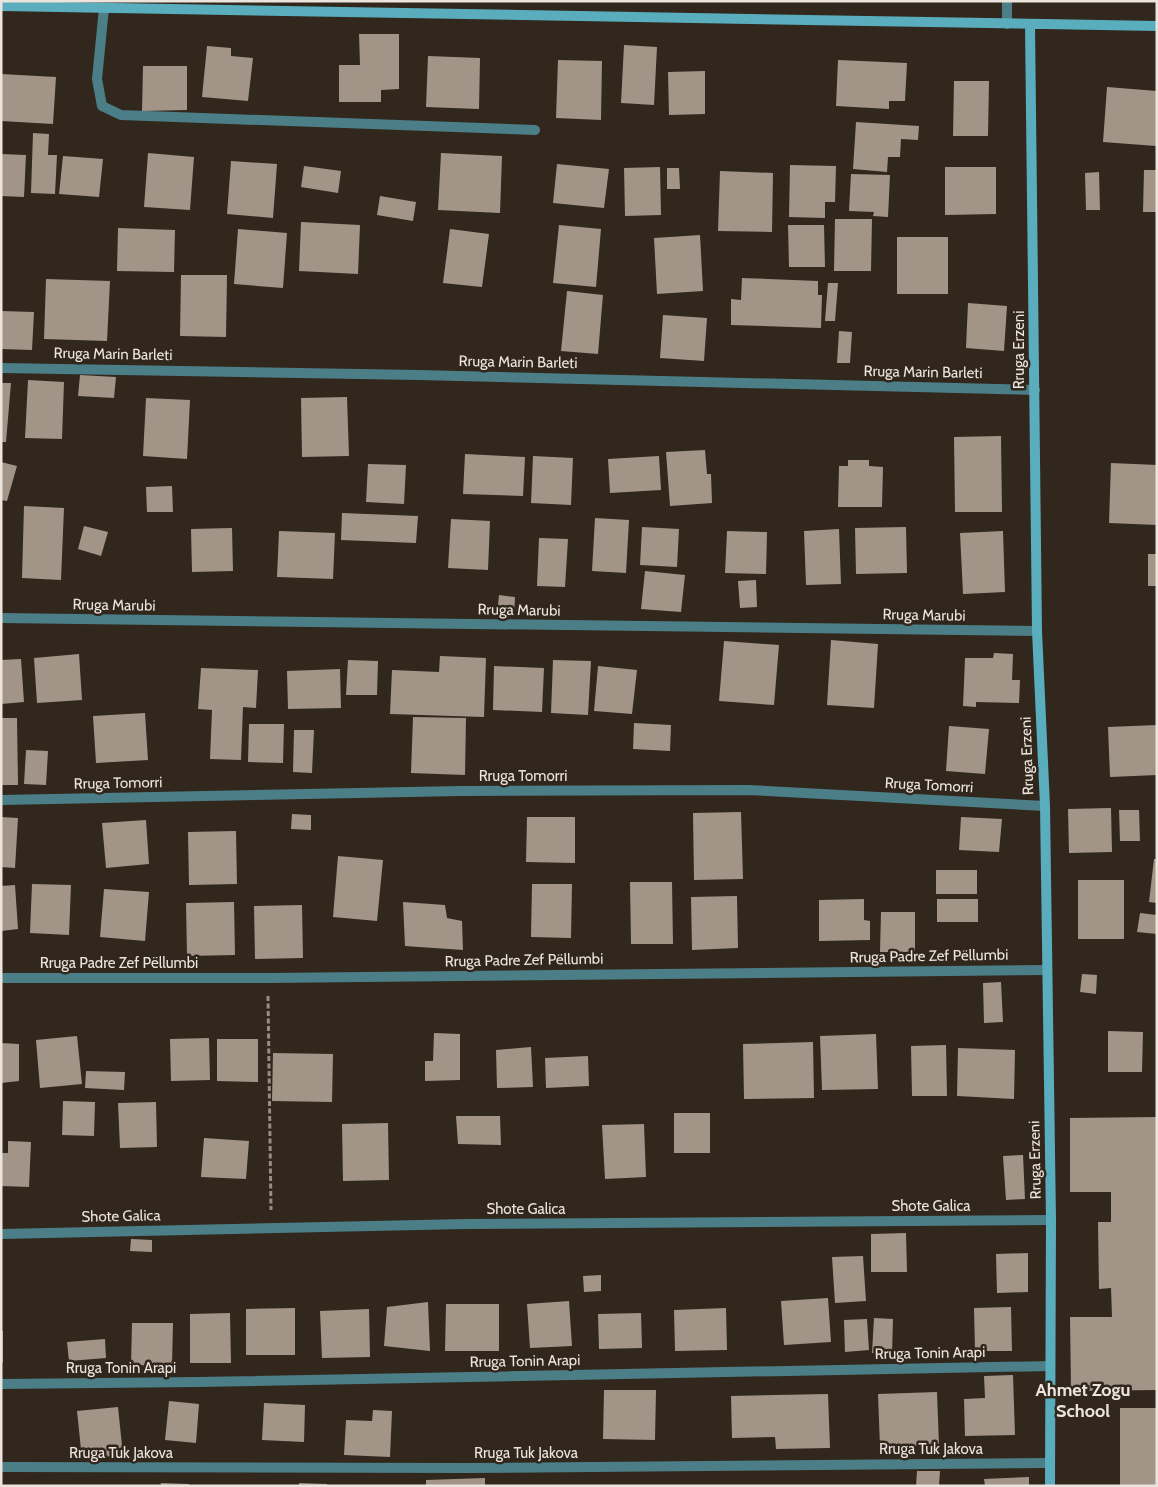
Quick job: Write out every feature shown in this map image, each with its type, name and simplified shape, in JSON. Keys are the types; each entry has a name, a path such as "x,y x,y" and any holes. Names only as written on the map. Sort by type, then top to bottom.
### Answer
{"street":[{"path":"1007,1 1007,24"},
{"path":"1,6 1157,26"},
{"path":"104,8 97,78 102,106 121,115 535,130"},
{"name":"Rruga Erzeni","path":"1030,25 1037,631 1044,806 1051,1220 1050,1486"},
{"name":"Rruga Marin Barleti","path":"1,368 408,375 1034,390"},
{"name":"Rruga Marubi","path":"1,618 1037,631"},
{"name":"Rruga Tomorri","path":"1,800 460,791 749,790 1044,806"},
{"name":"Rruga Padre Zef Pëllumbi","path":"1,978 268,978 1047,970"},
{"name":"Shote Galica","path":"1,1234 476,1224 1051,1220"},
{"name":"Rruga Tonin Arapi","path":"1,1384 1050,1366"},
{"name":"Rruga Tuk Jakova","path":"1,1468 468,1468 1050,1463"}],"path":[{"path":"268,978 271,1228"}],"building":[{"path":"359,34 399,34 399,89 381,90 381,102 339,102 339,65 360,65"},
{"path":"624,45 657,47 654,105 621,103"},
{"path":"207,46 231,48 231,56 253,58 248,101 202,97"},
{"path":"428,56 480,58 479,109 426,107"},
{"path":"558,60 602,61 601,120 556,118"},
{"path":"838,60 907,63 905,101 889,101 889,109 836,106"},
{"path":"143,66 187,66 187,110 142,111"},
{"path":"705,71 705,114 669,115 668,72"},
{"path":"1,74 56,77 53,124 1,121"},
{"path":"954,81 989,81 988,136 953,136"},
{"path":"1107,87 1157,91 1156,146 1103,142"},
{"path":"856,122 919,126 918,140 901,139 900,157 888,157 887,172 853,169"},
{"path":"33,133 49,134 48,155 57,155 55,194 31,193"},
{"path":"148,153 194,157 190,210 144,207"},
{"path":"441,153 502,156 500,213 438,210"},
{"path":"1,154 26,155 24,197 1,196"},
{"path":"63,156 103,159 99,197 59,194"},
{"path":"231,161 277,164 273,218 227,214"},
{"path":"557,164 609,169 604,208 553,203"},
{"path":"790,165 836,166 835,202 825,202 825,218 789,217"},
{"path":"304,166 341,171 338,193 301,187"},
{"path":"660,167 661,215 625,216 624,168"},
{"path":"945,167 996,167 996,214 945,215"},
{"path":"667,168 679,168 680,189 667,189"},
{"path":"1144,170 1157,170 1157,212 1143,212"},
{"path":"720,171 773,173 772,232 718,231"},
{"path":"1099,172 1100,210 1086,210 1085,173"},
{"path":"851,174 890,175 888,217 873,216 874,212 849,211"},
{"path":"380,196 416,202 413,221 377,215"},
{"path":"835,219 872,219 871,271 834,271"},
{"path":"301,222 360,225 358,274 299,271"},
{"path":"559,225 601,229 596,287 553,283"},
{"path":"788,225 824,225 825,267 789,267"},
{"path":"118,228 175,230 174,272 117,271"},
{"path":"238,229 287,233 283,288 234,284"},
{"path":"450,229 489,234 482,287 443,283"},
{"path":"700,235 703,291 657,294 654,238"},
{"path":"897,237 948,237 948,294 897,294"},
{"path":"181,275 227,275 226,337 180,336"},
{"path":"742,278 818,281 818,295 822,295 821,328 731,325 731,299 741,300"},
{"path":"46,279 110,281 107,341 44,339"},
{"path":"828,283 838,283 835,321 825,321"},
{"path":"567,291 603,295 598,354 561,351"},
{"path":"968,303 1007,306 1004,351 966,348"},
{"path":"1,311 34,312 32,350 1,349"},
{"path":"663,315 707,318 704,361 660,358"},
{"path":"839,331 852,332 850,363 837,363"},
{"path":"80,375 116,377 114,398 78,396"},
{"path":"28,380 64,382 62,439 25,438"},
{"path":"1,383 11,383 6,442 1,442"},
{"path":"347,397 349,456 302,457 301,398"},
{"path":"146,398 190,400 187,459 143,456"},
{"path":"1001,436 1002,512 955,512 954,437"},
{"path":"705,450 707,474 711,474 712,503 670,506 666,452"},
{"path":"465,454 525,457 523,496 463,494"},
{"path":"533,456 573,458 571,505 531,503"},
{"path":"659,456 661,490 610,493 608,459"},
{"path":"848,460 869,460 869,466 883,467 882,507 838,507 839,466 848,466"},
{"path":"1,462 17,466 7,501 1,500"},
{"path":"1111,463 1157,465 1157,525 1109,523"},
{"path":"368,464 406,465 404,504 366,502"},
{"path":"172,486 173,512 147,512 146,487"},
{"path":"24,506 64,508 61,580 22,578"},
{"path":"342,513 418,516 416,543 341,540"},
{"path":"595,518 629,520 626,573 592,571"},
{"path":"451,519 490,521 488,570 448,568"},
{"path":"84,526 108,532 101,556 78,549"},
{"path":"642,527 679,529 677,567 640,565"},
{"path":"906,527 907,573 856,574 855,528"},
{"path":"232,528 233,571 192,572 191,529"},
{"path":"839,529 841,584 806,585 804,531"},
{"path":"279,531 335,533 333,579 277,577"},
{"path":"727,531 767,532 766,574 725,573"},
{"path":"1003,531 1005,592 963,594 960,533"},
{"path":"539,538 568,539 565,587 537,586"},
{"path":"1148,554 1157,554 1157,586 1148,586"},
{"path":"645,571 685,575 681,612 641,609"},
{"path":"756,580 757,607 740,608 738,581"},
{"path":"499,595 515,597 514,616 497,615"},
{"path":"831,640 878,644 874,708 827,705"},
{"path":"724,641 779,645 774,705 719,701"},
{"path":"994,653 1013,654 1012,680 1020,680 1019,703 976,702 976,707 963,706 965,658 993,658"},
{"path":"79,654 82,700 37,703 34,658"},
{"path":"440,656 486,658 484,717 390,714 392,670 439,672"},
{"path":"21,659 24,702 1,704 1,660"},
{"path":"348,660 378,661 377,695 346,695"},
{"path":"553,660 591,661 588,715 551,713"},
{"path":"494,666 544,668 542,712 493,710"},
{"path":"598,666 637,670 632,714 594,711"},
{"path":"201,668 258,670 256,708 243,707 241,760 210,759 212,710 198,709"},
{"path":"340,669 341,708 288,709 287,671"},
{"path":"145,713 148,760 96,763 93,716"},
{"path":"413,717 466,718 465,775 411,773"},
{"path":"1,718 17,718 18,785 1,785"},
{"path":"634,723 671,725 670,751 633,749"},
{"path":"249,724 284,724 283,763 248,762"},
{"path":"1157,725 1157,775 1110,777 1108,727"},
{"path":"949,726 989,729 985,774 946,771"},
{"path":"294,730 314,730 312,773 293,772"},
{"path":"26,750 48,751 46,785 24,784"},
{"path":"1111,808 1112,852 1069,853 1068,809"},
{"path":"1119,810 1139,810 1140,841 1120,841"},
{"path":"741,812 743,879 694,880 693,813"},
{"path":"292,814 311,815 311,830 291,829"},
{"path":"1,817 18,818 15,868 1,867"},
{"path":"527,817 575,817 575,863 526,862"},
{"path":"961,817 1002,819 999,852 959,850"},
{"path":"146,820 149,864 106,868 102,823"},
{"path":"236,831 237,884 189,885 188,832"},
{"path":"338,856 383,860 377,921 333,917"},
{"path":"1154,859 1157,859 1157,903 1149,902"},
{"path":"936,870 977,870 977,894 936,894"},
{"path":"1078,880 1124,880 1124,939 1078,939"},
{"path":"630,882 672,882 673,944 631,944"},
{"path":"32,884 71,885 69,935 30,933"},
{"path":"532,884 572,884 571,938 531,937"},
{"path":"15,885 18,929 1,931 1,886"},
{"path":"104,889 149,892 145,941 100,937"},
{"path":"737,896 738,948 692,950 691,897"},
{"path":"864,899 864,920 870,921 870,940 819,941 819,900"},
{"path":"937,899 978,899 978,922 937,922"},
{"path":"234,902 235,955 187,956 186,903"},
{"path":"403,902 445,905 447,918 462,921 463,950 405,946"},
{"path":"302,905 303,958 255,959 254,906"},
{"path":"881,912 915,912 915,952 880,952"},
{"path":"1140,913 1157,915 1157,934 1137,932"},
{"path":"1082,974 1097,975 1096,994 1080,992"},
{"path":"1001,982 1003,1022 984,1023 983,983"},
{"path":"1108,1031 1143,1032 1142,1072 1108,1072"},
{"path":"434,1033 460,1034 460,1080 425,1081 425,1061 433,1061"},
{"path":"876,1034 878,1089 822,1090 820,1036"},
{"path":"77,1036 82,1084 40,1088 36,1040"},
{"path":"209,1038 210,1080 171,1081 170,1039"},
{"path":"217,1039 258,1039 258,1082 217,1081"},
{"path":"813,1042 814,1098 744,1099 743,1044"},
{"path":"1,1043 19,1044 19,1081 1,1083"},
{"path":"946,1045 947,1096 912,1096 911,1046"},
{"path":"531,1047 533,1087 497,1088 496,1050"},
{"path":"958,1048 1015,1050 1014,1099 957,1096"},
{"path":"273,1053 333,1054 332,1102 272,1101"},
{"path":"588,1056 589,1086 546,1088 545,1058"},
{"path":"86,1071 125,1072 124,1090 85,1088"},
{"path":"63,1101 95,1102 94,1136 62,1135"},
{"path":"156,1102 157,1147 120,1148 118,1103"},
{"path":"674,1113 710,1113 710,1153 674,1153"},
{"path":"456,1116 500,1116 501,1145 458,1144"},
{"path":"1157,1117 1157,1390 1071,1391 1070,1317 1112,1317 1111,1288 1099,1289 1098,1222 1111,1222 1111,1192 1070,1192 1070,1118"},
{"path":"388,1123 389,1180 343,1181 342,1124"},
{"path":"644,1124 646,1177 605,1179 602,1125"},
{"path":"204,1138 249,1141 246,1179 201,1177"},
{"path":"8,1141 31,1142 29,1187 1,1186 1,1153 8,1153"},
{"path":"1023,1155 1025,1199 1006,1200 1003,1156"},
{"path":"906,1233 907,1272 871,1272 871,1234"},
{"path":"131,1239 152,1240 152,1252 130,1251"},
{"path":"1028,1253 1028,1292 997,1293 996,1254"},
{"path":"863,1256 866,1301 835,1303 832,1257"},
{"path":"601,1275 601,1291 584,1292 583,1276"},
{"path":"828,1298 831,1342 784,1345 781,1301"},
{"path":"569,1301 572,1346 530,1348 527,1304"},
{"path":"428,1302 430,1351 384,1346 387,1307"},
{"path":"446,1304 499,1304 499,1351 445,1351"},
{"path":"1011,1307 1012,1351 975,1351 974,1308"},
{"path":"295,1308 295,1355 246,1355 246,1309"},
{"path":"726,1308 727,1350 675,1351 674,1310"},
{"path":"369,1309 370,1357 322,1358 320,1311"},
{"path":"230,1313 231,1363 190,1363 190,1314"},
{"path":"641,1313 642,1348 599,1349 598,1314"},
{"path":"874,1318 893,1319 892,1354 872,1353"},
{"path":"867,1319 869,1350 845,1352 844,1320"},
{"path":"132,1323 173,1323 172,1366 131,1365"},
{"path":"1,1331 3,1331 3,1362 1,1363"},
{"path":"105,1339 106,1358 69,1361 67,1342"},
{"path":"1013,1375 1015,1435 965,1436 964,1399 985,1398 984,1376"},
{"path":"604,1390 656,1390 655,1440 603,1439"},
{"path":"937,1392 939,1445 880,1447 878,1394"},
{"path":"828,1394 830,1448 776,1449 775,1437 732,1438 731,1396"},
{"path":"169,1401 199,1404 196,1443 165,1440"},
{"path":"264,1403 305,1405 304,1442 262,1440"},
{"path":"118,1407 123,1455 82,1459 77,1411"},
{"path":"1120,1408 1157,1408 1157,1486 1120,1486"},
{"path":"373,1410 392,1411 390,1457 344,1455 346,1420 372,1421"},
{"path":"917,1471 940,1471 939,1486 916,1486"},
{"path":"1029,1477 1029,1486 985,1486 984,1479"},
{"path":"485,1478 485,1486 426,1486 426,1480"},
{"path":"161,1483 189,1484 189,1486 160,1486"},
{"path":"299,1483 327,1484 327,1486 299,1486"}],"district":[{"name":"Ahmet Zogu School","path":"1083,1400"}]}
